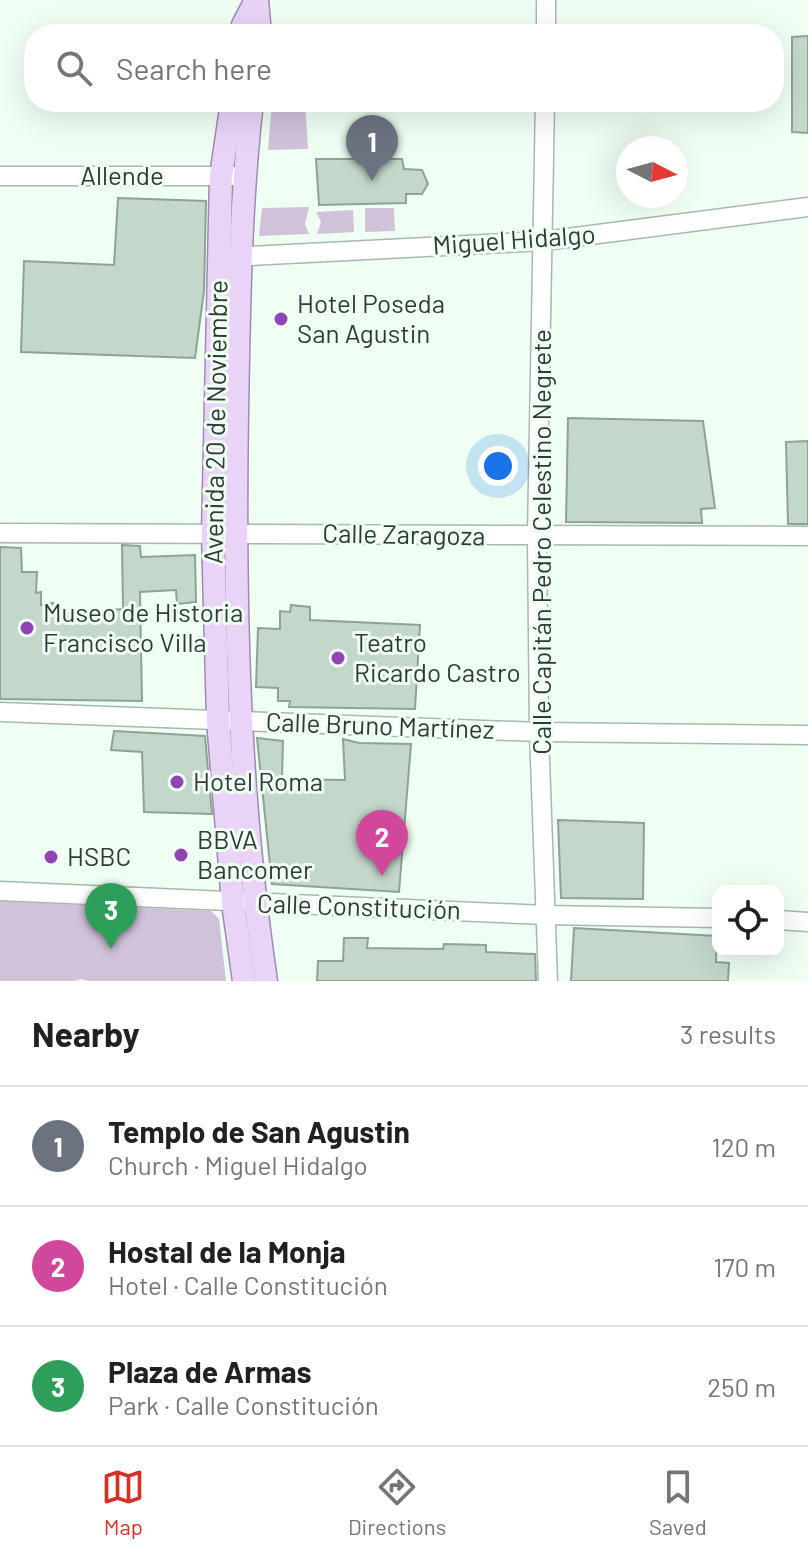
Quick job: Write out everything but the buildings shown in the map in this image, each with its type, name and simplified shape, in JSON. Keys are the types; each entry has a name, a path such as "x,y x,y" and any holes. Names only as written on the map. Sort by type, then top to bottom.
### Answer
{"main road":[{"path":"244,24 256,0"},
{"path":"256,0 259,24"},
{"name":"Avenida 20 de Noviembre","path":"232,112 224,533 229,721 244,903 244,981"},
{"name":"Avenida 20 de Noviembre","path":"232,176 249,112"},
{"name":"Avenida 20 de Noviembre","path":"244,903 266,981"}],"street":[{"path":"546,0 546,24"},
{"name":"Calle Capitán Pedro Celestino Negrete","path":"545,112 537,536 539,732 548,981"},
{"name":"Allende","path":"0,176 232,176"},
{"name":"Miguel Hidalgo","path":"229,257 544,241 808,207"},
{"name":"Calle Zaragoza","path":"0,533 808,536"},
{"name":"Calle Bruno Martínez","path":"0,712 539,732 808,735"},
{"name":"Calle Constitución","path":"0,891 545,915 712,918"},
{"path":"784,920 808,922"}],"shaded area":[{"path":"271,112 306,112 308,149 268,150"},
{"path":"309,207 305,224 309,234 259,236 262,208"},
{"path":"365,208 394,208 395,231 365,232"},
{"path":"353,210 354,232 317,234 321,222 316,212"},
{"path":"0,901 211,911 219,919 226,981 0,981"}],"place":[{"name":"Templo de San Agustin","path":"372,181"},
{"name":"Hotel Poseda San Agustin","path":"281,319"},
{"name":"Museo de Historia Francisco Villa","path":"27,628"},
{"name":"Teatro Ricardo Castro","path":"338,658"},
{"name":"Hotel Roma","path":"177,782"},
{"name":"BBVA Bancomer","path":"181,855"},
{"name":"HSBC","path":"51,857"},
{"name":"Hostal de la Monja","path":"382,876"},
{"name":"Plaza de Armas","path":"111,949"}]}
